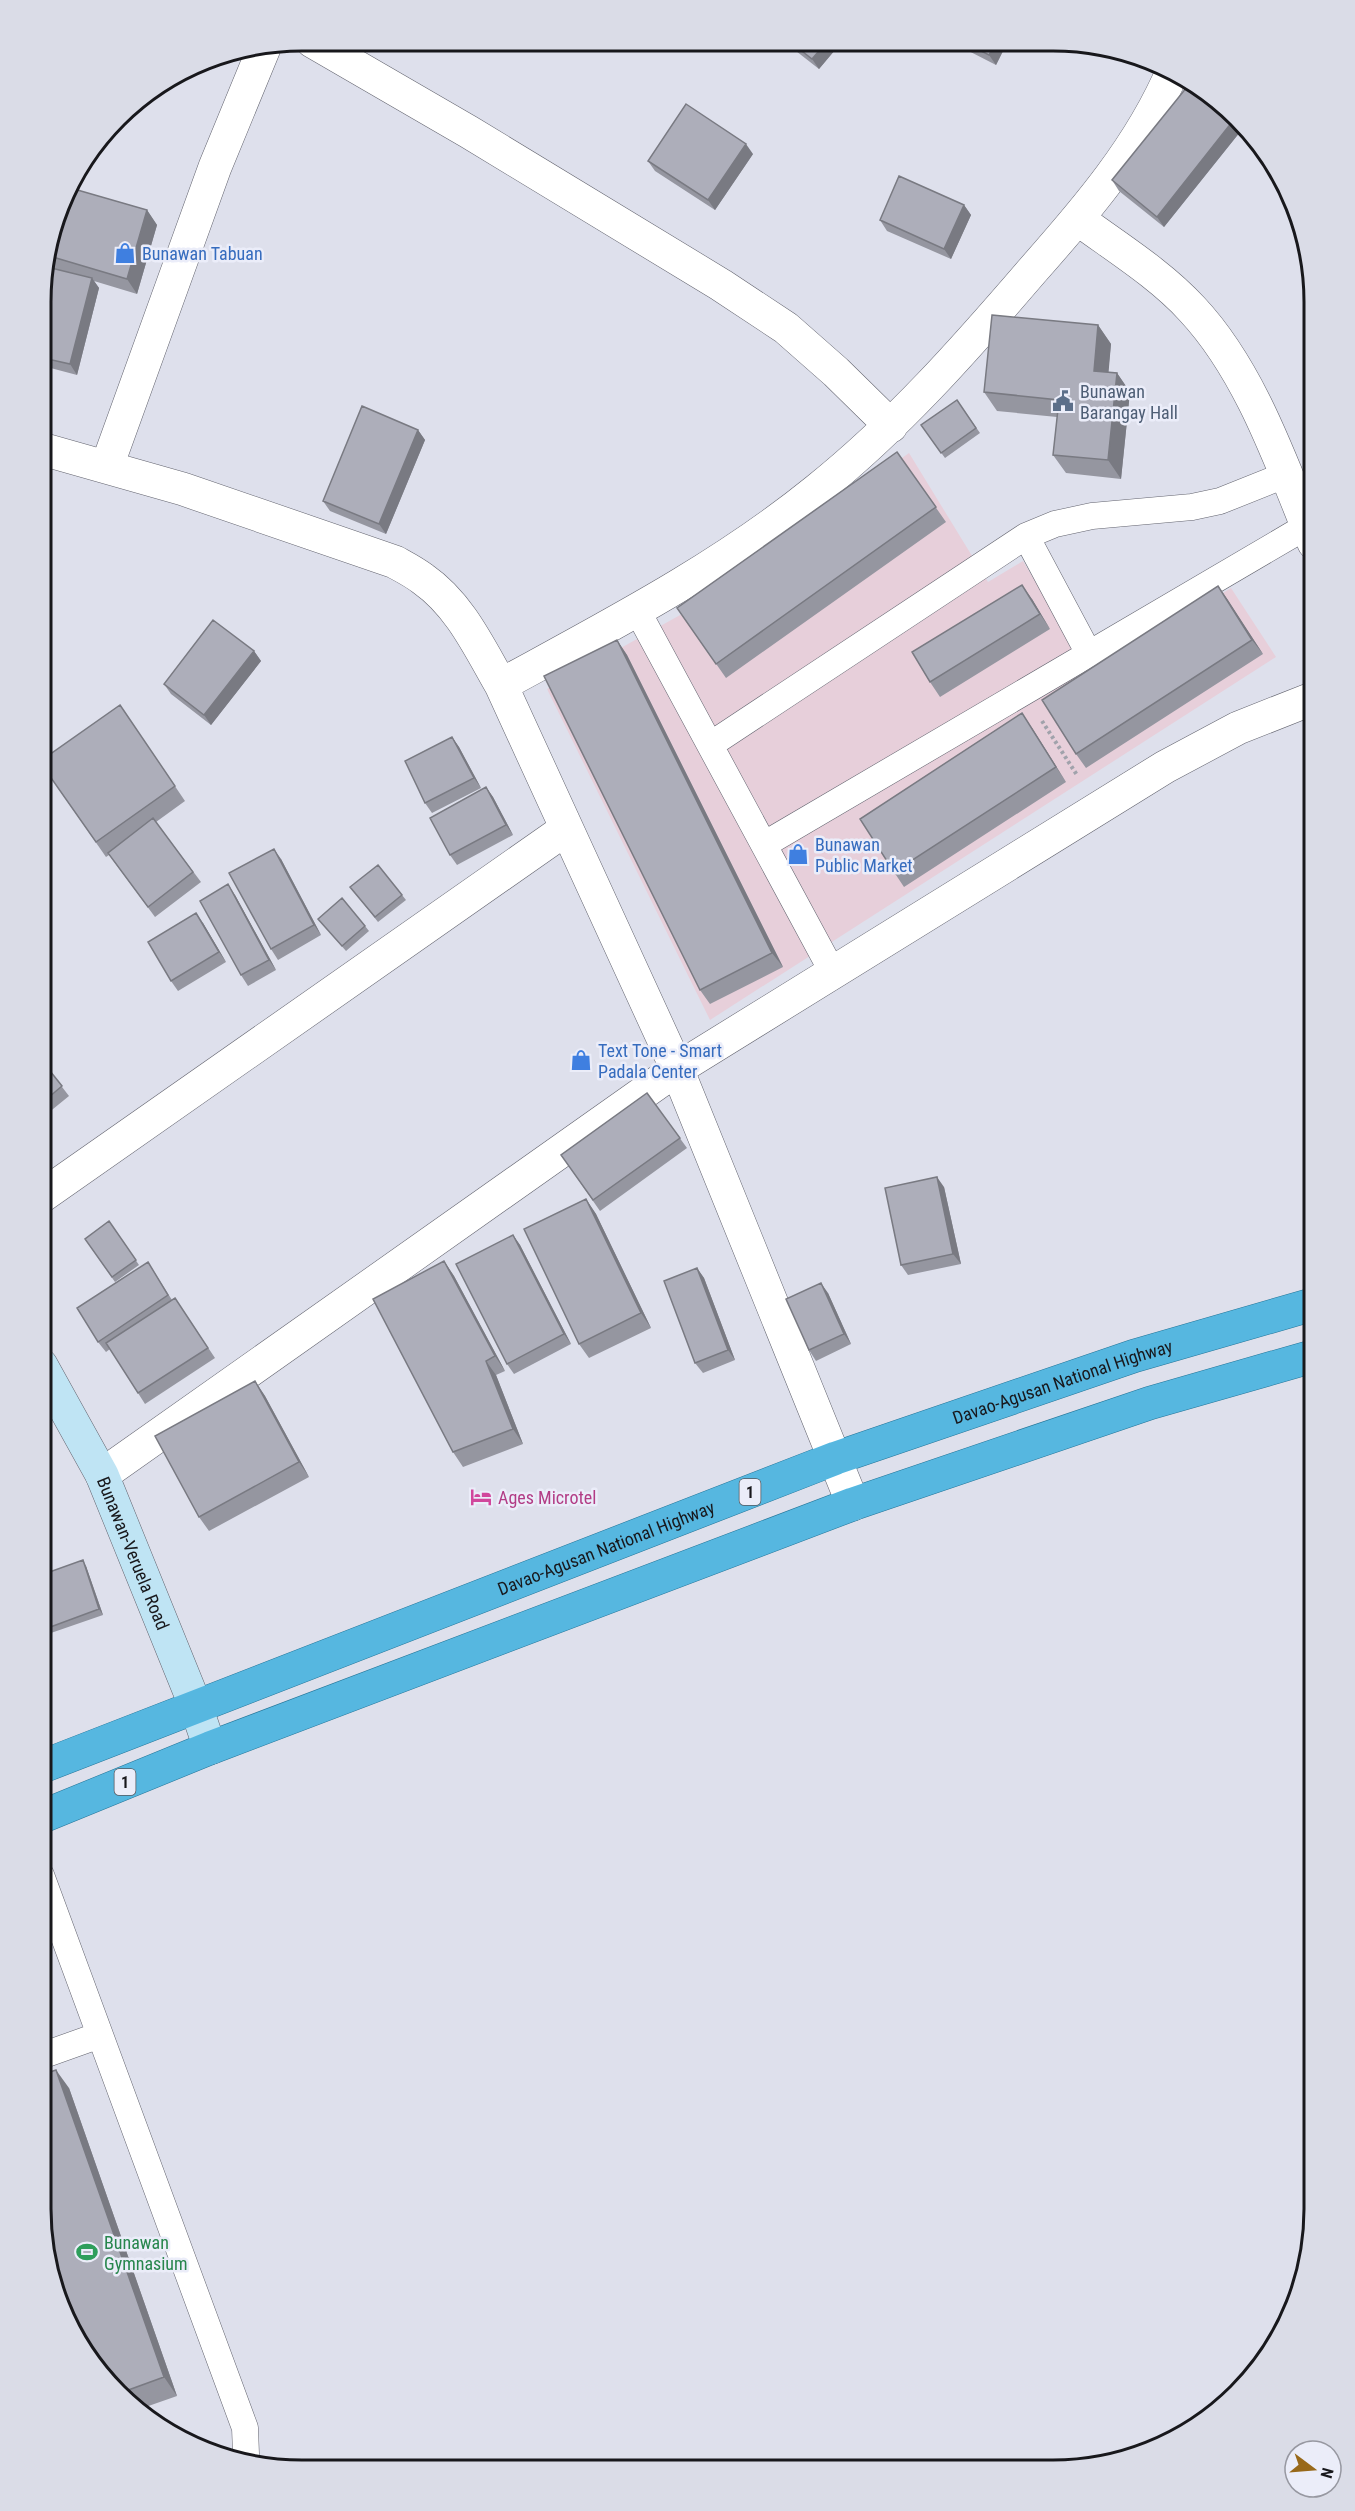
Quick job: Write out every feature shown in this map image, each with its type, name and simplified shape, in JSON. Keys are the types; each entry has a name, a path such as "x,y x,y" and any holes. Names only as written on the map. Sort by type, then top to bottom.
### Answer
{"highway":[{"name":"Davao-Agusan National Highway","path":"51,1763 836,1458 1134,1356 1304,1307"},
{"name":"1","path":"51,1813 210,1748 853,1504 1150,1403 1304,1359"},
{"path":"436,1613 452,1656"}],"main road":[{"name":"Bunawan-Veruela Road","path":"51,1383 102,1475 196,1707 210,1748"}],"street":[{"path":"331,51 469,132 777,321 836,372 891,426"},
{"path":"107,466 215,167 261,54"},
{"path":"501,685 637,610 726,555 816,491 891,426 982,330 1077,219 1115,170 1153,112 1169,80"},
{"path":"1077,219 1152,274 1192,309 1227,354 1257,409 1304,519"},
{"path":"51,451 183,489 395,562 424,579 447,600 468,625 501,685 677,1069 853,1504"},
{"path":"102,1475 677,1069 1098,808 1238,728 1304,702"},
{"path":"51,1190 566,829"}],"lane":[{"path":"710,745 1026,537 1055,524 1092,516 1192,507 1220,501 1285,475"},
{"path":"1026,537 1089,654"},
{"path":"765,844 1089,654 1304,539"},
{"path":"637,610 833,973"},
{"path":"51,1902 245,2428 246,2453"},
{"path":"51,2052 100,2035"}],"path":[{"path":"1024,692 1098,808"}],"shaded area":[{"name":"Bunawan Public Market","path":"909,453 988,582 1023,561 1092,675 1231,588 1276,657 710,1020 547,689 682,614"}],"building":[{"path":"802,51 819,51 812,59"},
{"path":"1186,89 1231,124 1157,217 1112,180"},
{"path":"686,104 746,144 708,200 648,161"},
{"path":"899,176 964,205 944,249 880,220"},
{"path":"78,190 147,210 127,279 55,258 64,221"},
{"path":"53,268 92,278 70,364 51,360"},
{"name":"Bunawan Barangay Hall","path":"992,315 1098,325 1094,371 1117,373 1108,460 1053,455 1059,400 984,392"},
{"path":"957,400 976,428 941,453 921,425"},
{"path":"362,406 418,430 379,524 323,501"},
{"path":"897,452 936,507 716,664 677,608"},
{"path":"1022,585 1040,614 930,682 912,652"},
{"path":"1218,586 1252,640 1076,754 1042,700"},
{"path":"213,620 254,651 204,715 164,684"},
{"path":"617,640 772,953 700,990 544,676"},
{"path":"120,705 175,786 96,842 51,778 51,754"},
{"path":"1022,713 1056,767 894,872 860,819"},
{"path":"452,737 474,778 425,803 405,761"},
{"path":"486,787 506,825 450,855 430,818"},
{"path":"153,818 193,872 148,907 108,853"},
{"path":"274,849 314,925 271,949 229,873"},
{"path":"378,865 402,895 375,917 350,887"},
{"path":"228,884 269,960 241,975 200,901"},
{"path":"342,898 365,926 342,946 318,919"},
{"path":"196,913 219,952 171,981 148,942"},
{"path":"51,1072 62,1086 51,1095"},
{"path":"647,1093 680,1138 593,1200 561,1155"},
{"path":"937,1177 953,1254 901,1265 885,1188"},
{"path":"586,1199 641,1313 579,1344 524,1229"},
{"path":"109,1221 136,1260 112,1277 85,1239"},
{"path":"513,1235 564,1334 507,1364 456,1264"},
{"path":"444,1261 495,1356 486,1361 513,1429 453,1452 373,1299"},
{"path":"148,1262 168,1295 98,1342 77,1308"},
{"path":"697,1268 728,1350 695,1363 664,1281"},
{"path":"821,1283 844,1334 809,1350 786,1299"},
{"path":"175,1298 208,1348 138,1393 106,1343"},
{"path":"255,1381 299,1462 199,1517 155,1436"},
{"path":"83,1560 99,1609 51,1627 51,1571"},
{"name":"Bunawan Gymnasium","path":"56,2070 164,2377 128,2390 113,2375 85,2335 64,2290 56,2258 51,2209 51,2072"}],"place":[{"name":"Bunawan Tabuan","path":"125,253"},
{"name":"Bunawan Barangay Hall","path":"1063,401"},
{"name":"Bunawan Public Market","path":"798,854"},
{"name":"Text Tone - Smart Padala Center","path":"581,1060"},
{"name":"Ages Microtel","path":"481,1497"},
{"name":"Bunawan Gymnasium","path":"87,2252"}]}
